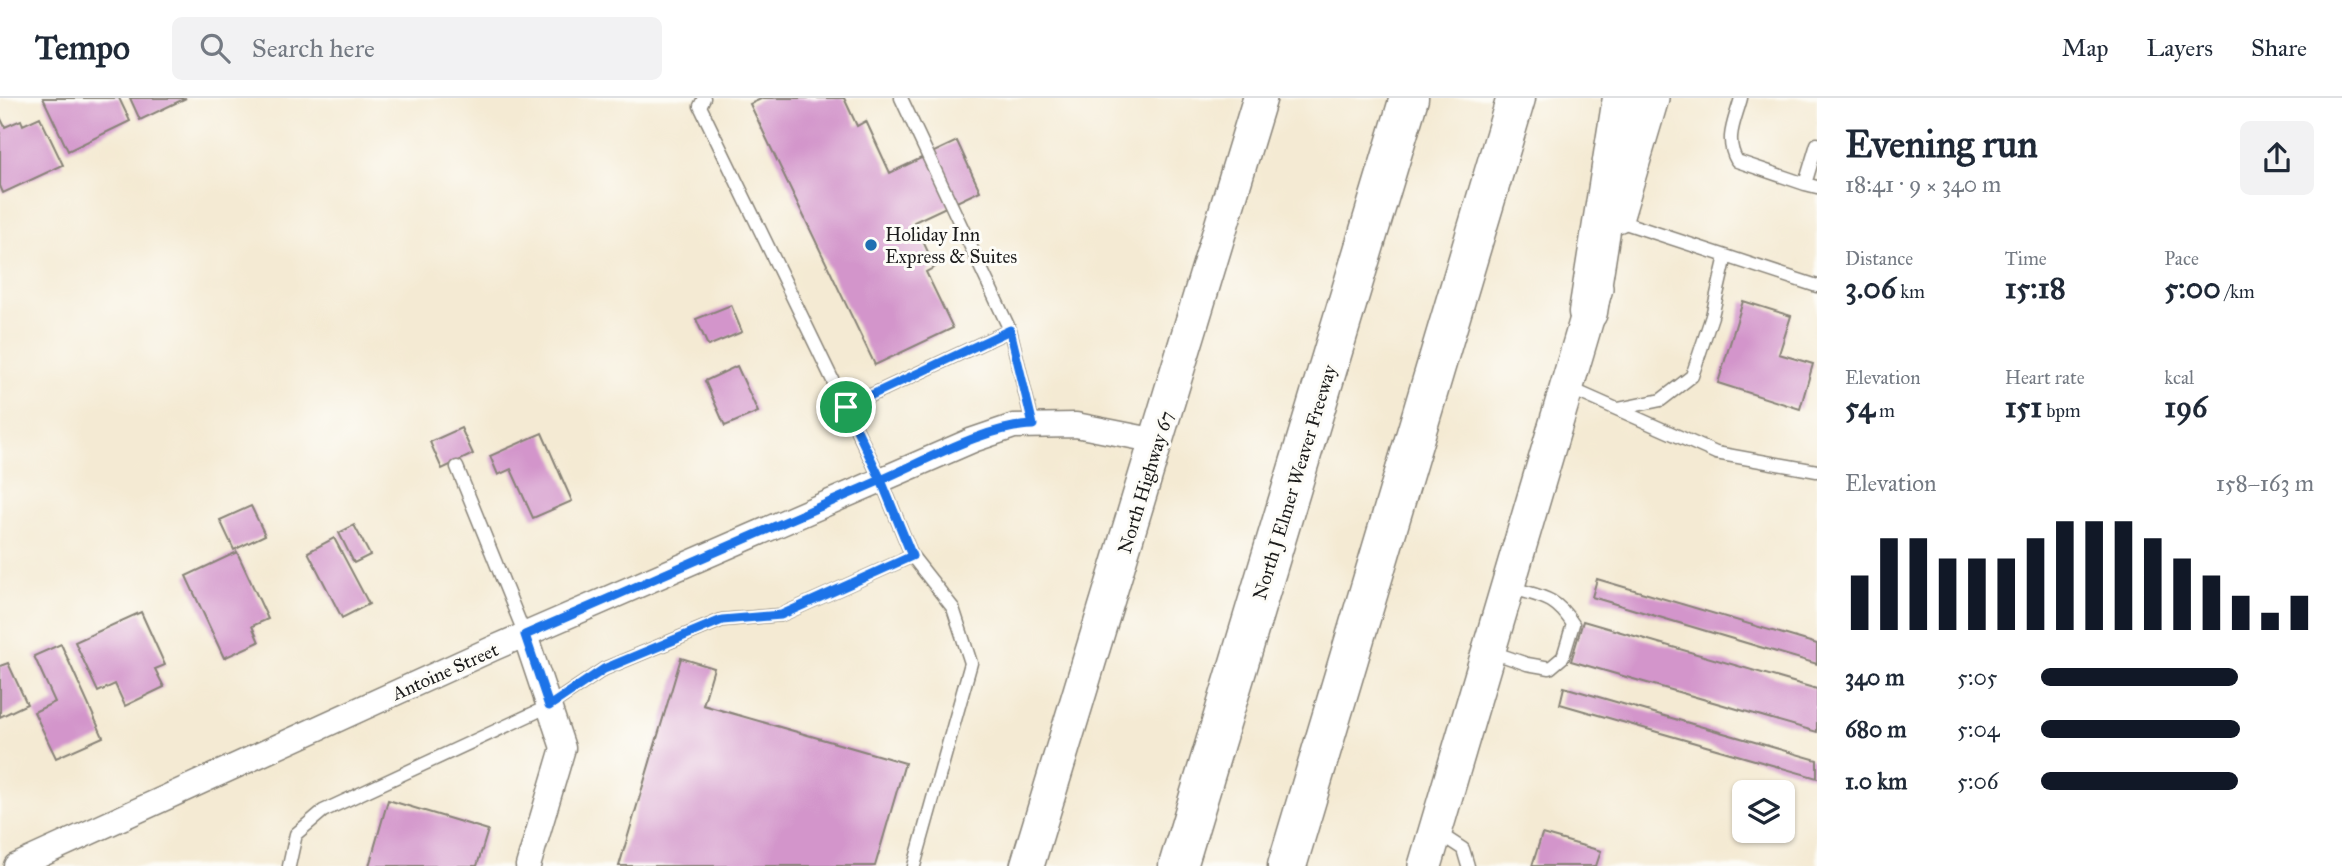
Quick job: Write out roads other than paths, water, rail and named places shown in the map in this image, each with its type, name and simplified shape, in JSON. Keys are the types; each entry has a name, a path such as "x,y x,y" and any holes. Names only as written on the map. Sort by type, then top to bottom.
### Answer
{"highway":[{"name":"North J Elmer Weaver Freeway","path":"1178,866 1409,98"},
{"path":"1287,866 1516,98"},
{"path":"1588,312 1622,98"}],"main road":[{"name":"North Highway 67","path":"1027,866 1260,98"},
{"path":"1424,866 1652,98"}],"street":[{"name":"Antoine Street","path":"16,866 525,635 973,440 1014,426 1076,425 1157,441"},
{"path":"525,635 563,748 528,866"}],"lane":[{"path":"704,98 700,106 881,480 912,556 953,608 971,663 914,866"},
{"path":"901,98 1010,330 1033,425"},
{"path":"1741,98 1731,132 1730,149 1737,161 1811,186 1817,144"},
{"path":"1616,220 1817,286"},
{"path":"1617,409 1661,400 1692,376 1712,316 1726,256"},
{"path":"846,407 1010,330"},
{"path":"1566,387 1716,453 1817,471"},
{"path":"457,467 525,635"},
{"path":"289,866 296,834 323,811 549,706 604,669 722,620 781,615 912,556"},
{"path":"1488,651 1527,664 1550,668 1563,657 1573,624 1561,606 1549,599 1507,586"},
{"path":"1435,831 1463,849 1468,866"}],"place":[{"name":"Holiday Inn Express & Suites","path":"871,245"}]}
